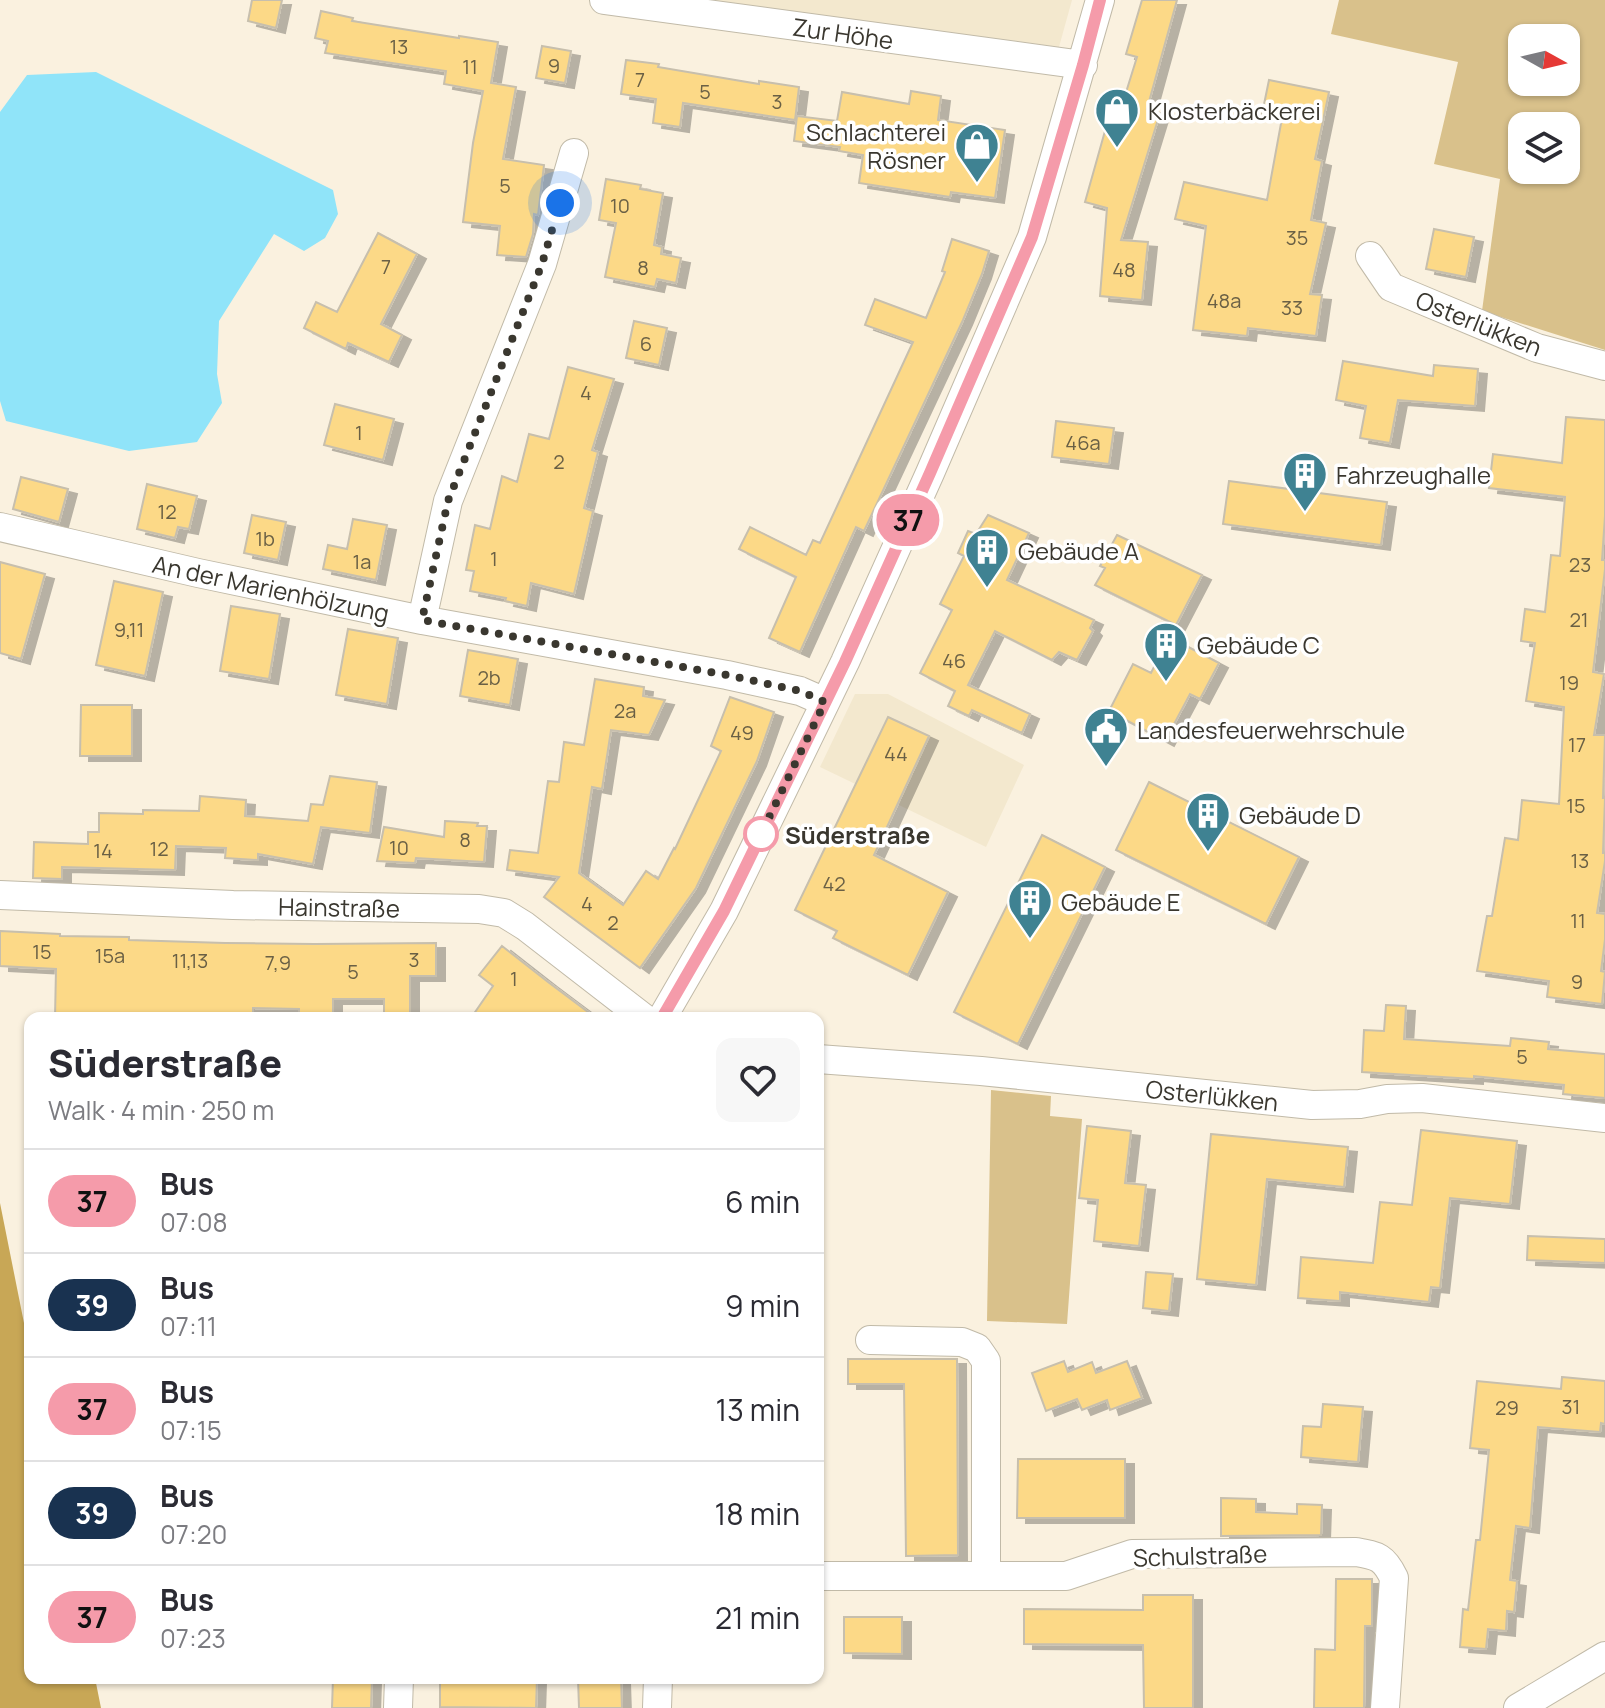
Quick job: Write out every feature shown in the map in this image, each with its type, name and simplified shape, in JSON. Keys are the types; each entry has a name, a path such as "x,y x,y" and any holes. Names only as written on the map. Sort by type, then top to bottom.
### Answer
{"street":[{"name":"Zur Höhe","path":"604,0 1083,65"},
{"path":"665,1012 724,911 825,702 930,473 1032,237 1100,0"},
{"path":"422,620 448,501 542,264 574,153"},
{"name":"Osterlükken","path":"1370,256 1391,287 1537,348 1605,366"},
{"name":"An der Marienhölzung","path":"0,527 422,620 727,675 800,691 825,702"},
{"name":"Hainstraße","path":"0,895 233,905 479,909 504,913 636,1012"},
{"name":"Osterlükken","path":"824,1059 981,1071 1312,1105 1422,1098 1605,1118"},
{"path":"870,1340 962,1342 977,1348 986,1361 986,1576"},
{"name":"Schulstraße","path":"824,1576 1066,1576 1132,1554 1356,1552 1376,1555 1387,1563 1394,1578 1385,1708"},
{"path":"1518,1708 1605,1656"},
{"path":"398,1708 399,1684"},
{"path":"657,1708 658,1684"}],"shaded area":[{"path":"707,0 1072,0 1059,47"},
{"path":"1339,0 1605,0 1605,350 1482,311 1500,179 1434,164 1458,62 1331,34"},
{"path":"855,694 888,694 1024,765 986,847 820,767"},
{"path":"991,1090 1051,1096 1050,1116 1082,1119 1067,1324 987,1321"},
{"path":"0,1203 24,1323 24,1684 96,1684 101,1708 0,1708"}],"water":[{"path":"96,72 333,190 338,214 325,238 304,251 274,234 219,321 217,374 222,403 197,442 129,451 6,421 0,401 0,112 27,75"}],"building":[{"path":"252,0 282,0 276,28 248,21"},
{"path":"1142,0 1177,0 1147,109 1160,113 1121,240 1148,242 1142,300 1100,296 1107,208 1085,202 1114,99 1123,102 1137,57 1126,54"},
{"path":"321,11 353,18 352,21 498,42 491,83 516,87 503,159 544,165 538,215 534,214 533,234 526,257 497,255 500,226 463,222 483,91 444,84 446,71 325,53 328,41 315,38"},
{"path":"542,46 571,51 565,83 536,78"},
{"path":"626,60 759,84 759,81 799,87 795,120 683,103 680,127 653,123 656,99 621,94"},
{"path":"1269,80 1329,92 1315,159 1322,161 1311,220 1326,223 1310,294 1322,295 1316,336 1248,328 1247,336 1193,330 1206,226 1175,219 1184,182 1267,200 1282,118 1262,114"},
{"path":"911,91 941,96 938,120 1005,130 995,198 951,192 950,197 859,183 863,155 839,151 840,147 794,141 797,116 837,121 842,92 909,104"},
{"path":"606,179 641,185 640,189 663,193 654,245 662,247 661,254 681,258 676,283 657,279 655,287 605,277 616,223 599,220"},
{"path":"1434,229 1474,237 1466,277 1426,269"},
{"path":"378,233 417,254 381,324 402,335 389,362 348,343 346,349 304,328 316,302 337,312"},
{"path":"952,239 989,251 982,274 864,531 856,527 800,652 769,638 796,577 739,549 750,527 806,555 813,540 820,543 913,342 865,325 875,299 926,318 945,272 942,271"},
{"path":"634,321 667,328 659,365 626,358"},
{"path":"1343,361 1433,376 1434,365 1478,369 1475,406 1398,400 1390,443 1360,438 1366,406 1336,400"},
{"path":"568,367 614,379 592,450 598,452 584,508 593,511 574,594 531,583 527,606 470,591 474,571 466,570 475,525 490,529 502,476 517,482 529,434 549,439"},
{"path":"335,404 394,419 383,460 324,445"},
{"path":"1566,417 1605,420 1602,560 1605,560 1605,569 1593,672 1604,674 1594,735 1605,735 1605,861 1597,913 1605,914 1602,1004 1547,997 1549,981 1477,971 1487,916 1492,916 1505,838 1518,840 1522,800 1559,804 1564,707 1526,701 1535,643 1521,641 1525,609 1545,612 1551,555 1560,556 1565,497 1489,488 1493,454 1562,463"},
{"path":"1056,421 1114,428 1109,464 1052,457"},
{"path":"21,477 68,489 59,522 13,509"},
{"name":"Fahrzeughalle","path":"1229,481 1387,502 1381,545 1223,524"},
{"path":"147,484 197,496 189,529 178,527 175,538 137,529"},
{"path":"252,515 286,522 278,560 244,553"},
{"name":"Gebäude A","path":"988,515 1029,533 1007,580 1094,620 1090,628 1093,631 1077,660 1059,652 1052,660 995,631 968,685 1030,714 1022,733 972,710 969,716 948,706 955,691 920,673 952,610 940,604 964,556 958,553 968,531 976,534"},
{"path":"353,519 387,525 376,580 323,569 328,545 347,549"},
{"path":"1117,535 1202,575 1176,625 1095,585 1105,568 1100,566"},
{"path":"0,562 45,574 21,659 0,653"},
{"path":"114,581 163,592 145,676 96,665"},
{"path":"231,606 280,614 269,679 220,671"},
{"path":"348,629 398,638 387,704 336,695"},
{"name":"Gebäude C","path":"1169,637 1219,663 1200,699 1190,694 1165,741 1109,711 1133,664 1151,673"},
{"path":"468,650 518,659 510,705 460,696"},
{"path":"595,679 644,687 643,696 665,700 649,735 611,730 602,789 592,787 579,873 623,905 646,871 658,879 675,849 721,751 711,746 730,697 774,712 757,761 696,888 640,968 544,897 559,877 507,870 510,850 538,853 548,781 559,782 564,742 584,745"},
{"path":"81,705 132,705 132,756 80,756"},
{"path":"888,717 929,736 874,855 948,892 908,975 833,938 837,931 795,910"},
{"path":"330,776 377,782 370,833 321,827 313,864 258,854 258,860 225,858 226,848 176,846 175,870 62,867 62,879 33,878 34,842 88,844 88,832 99,832 99,813 199,811 200,796 246,800 245,816 308,821 311,804 323,805"},
{"name":"Gebäude D","path":"1149,782 1299,857 1266,924 1116,850"},
{"path":"445,821 487,826 484,862 416,858 415,863 377,861 384,827 444,837"},
{"name":"Gebäude E","path":"1042,835 1105,867 1018,1044 954,1012"},
{"path":"0,931 225,943 436,943 436,976 410,976 410,1012 384,1012 384,999 333,999 333,1012 253,1008 253,1012 55,1012 56,969 0,966"},
{"path":"502,946 588,1012 475,1012 493,986 479,975"},
{"path":"1386,1005 1406,1006 1404,1039 1510,1046 1511,1038 1549,1042 1548,1049 1605,1054 1605,1098 1563,1094 1564,1085 1474,1076 1474,1079 1362,1072 1364,1030 1384,1031"},
{"path":"1087,1126 1131,1131 1125,1183 1146,1185 1139,1246 1094,1241 1098,1200 1079,1198"},
{"path":"1421,1130 1517,1141 1510,1204 1450,1198 1440,1288 1431,1287 1429,1302 1340,1292 1340,1301 1298,1298 1301,1257 1373,1263 1380,1202 1412,1205"},
{"path":"1211,1134 1348,1147 1344,1187 1267,1179 1256,1285 1197,1279"},
{"path":"1528,1236 1605,1239 1605,1263 1527,1260"},
{"path":"1146,1272 1173,1274 1169,1311 1143,1308"},
{"path":"848,1359 957,1359 958,1555 906,1556 904,1384 848,1384"},
{"path":"1064,1361 1068,1372 1092,1362 1096,1373 1127,1361 1142,1398 1110,1410 1107,1400 1082,1410 1077,1399 1046,1411 1032,1373"},
{"path":"1562,1377 1605,1381 1605,1424 1601,1423 1600,1432 1538,1427 1530,1528 1516,1526 1510,1580 1517,1581 1514,1612 1507,1611 1506,1631 1488,1629 1486,1649 1460,1647 1463,1609 1468,1610 1476,1540 1480,1540 1489,1450 1470,1448 1477,1381 1561,1389"},
{"path":"1323,1404 1363,1407 1358,1462 1301,1457 1303,1426 1321,1427"},
{"path":"1018,1459 1125,1459 1125,1518 1017,1518"},
{"path":"1221,1498 1256,1499 1256,1512 1297,1514 1297,1504 1322,1505 1321,1535 1221,1536"},
{"path":"1336,1579 1372,1579 1372,1626 1365,1626 1364,1708 1314,1708 1315,1649 1335,1650"},
{"path":"1143,1595 1193,1595 1193,1708 1144,1708 1143,1645 1024,1644 1024,1609 1143,1610"},
{"path":"844,1617 902,1617 902,1654 844,1653"},
{"path":"333,1684 372,1684 371,1708 332,1708"},
{"path":"440,1684 537,1684 536,1708 440,1707"},
{"path":"578,1684 621,1684 622,1708 579,1708"}],"bus line":[{"name":"37","path":"665,1012 724,911 845,662 1032,237 1100,0"}],"place":[{"name":"Klosterbäckerei","path":"1117,149"},
{"name":"Schlachterei Rösner","path":"977,184"},
{"name":"Fahrzeughalle","path":"1305,513"},
{"name":"Gebäude A","path":"987,589"},
{"name":"Gebäude C","path":"1166,683"},
{"name":"Landesfeuerwehrschule","path":"1106,768"},
{"name":"Süderstraße","path":"761,834"},
{"name":"Gebäude D","path":"1208,853"},
{"name":"Gebäude E","path":"1030,940"}],"route":[{"path":"560,203 542,264 448,501 422,620 727,675 800,691 825,702 761,834"}]}
